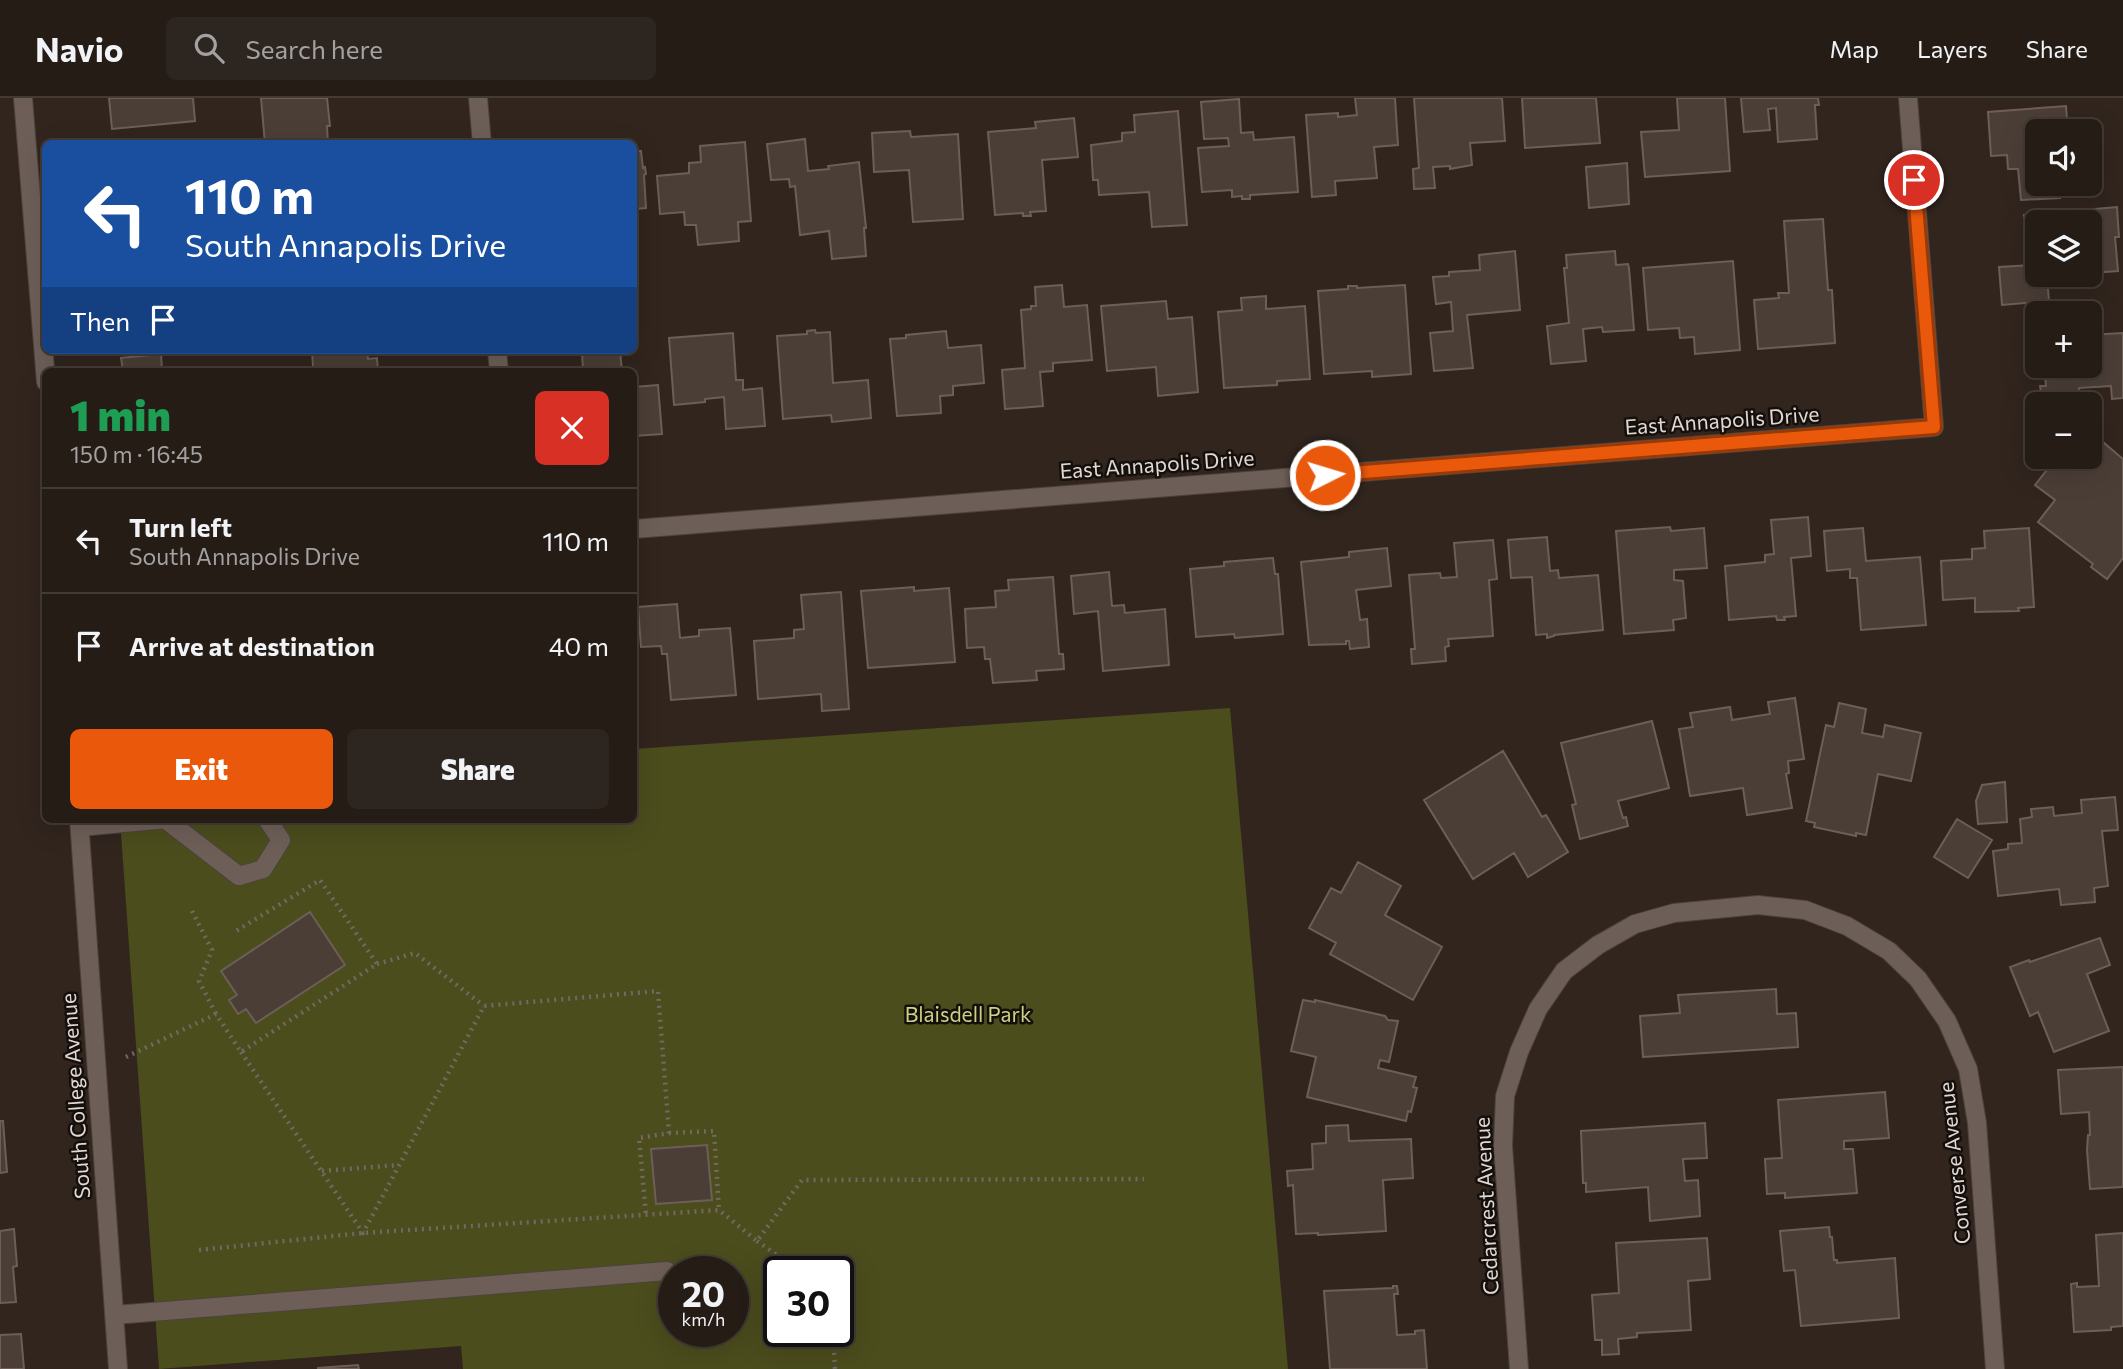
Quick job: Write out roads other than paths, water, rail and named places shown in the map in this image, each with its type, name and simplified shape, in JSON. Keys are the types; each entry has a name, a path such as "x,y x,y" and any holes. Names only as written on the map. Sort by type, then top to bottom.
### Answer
{"street":[{"path":"23,98 42,333"},
{"path":"478,98 482,140"},
{"name":"East Annapolis Drive","path":"637,528 1934,427 1908,98"},
{"name":"South College Avenue","path":"80,823 118,1369"},
{"path":"171,823 239,876 263,869 281,840 270,823"},
{"name":"Converse Avenue","path":"1715,908 1758,905 1805,911 1847,926 1889,951 1918,979 1947,1021 1968,1069 1977,1123 1995,1369"},
{"name":"Cedarcrest Avenue","path":"1520,1369 1503,1146 1505,1096 1519,1052 1538,1009 1564,971 1598,945 1635,924 1674,913 1715,908"},
{"path":"114,1315 658,1272"}],"park label":[{"name":"Blaisdell Park","path":"968,1015"}]}
